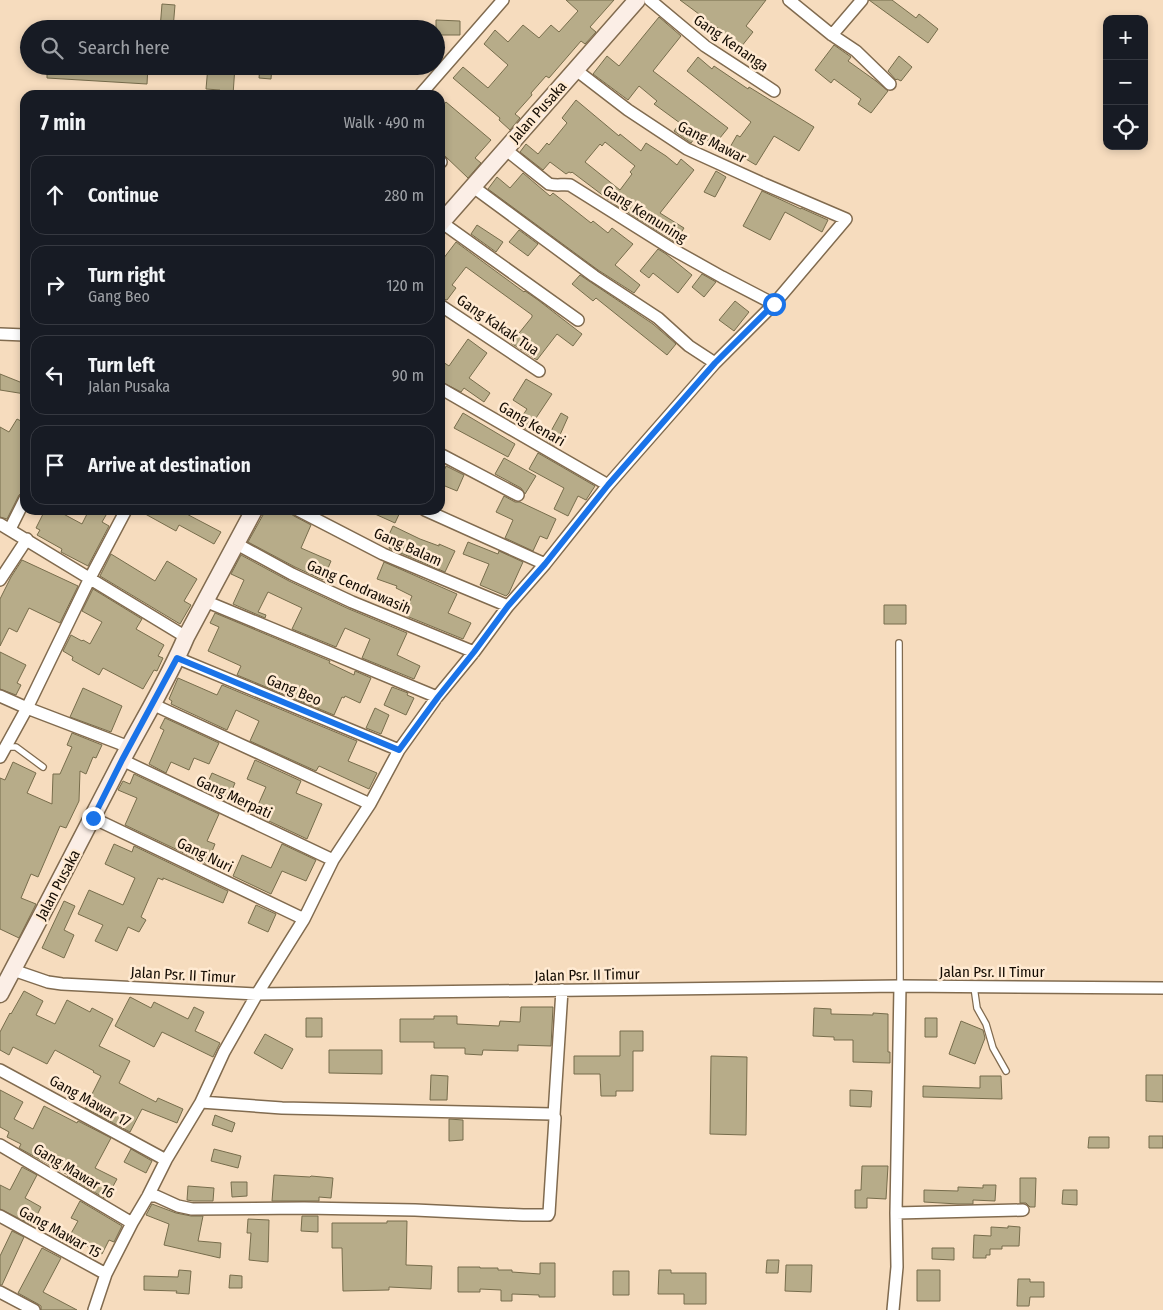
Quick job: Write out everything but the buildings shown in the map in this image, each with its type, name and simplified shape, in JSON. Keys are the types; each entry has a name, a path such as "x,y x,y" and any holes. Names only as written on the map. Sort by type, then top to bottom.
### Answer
{"main road":[{"name":"Jalan Pusaka","path":"445,218 637,0"},
{"name":"Jalan Pusaka","path":"0,994 177,658 186,636 251,515"}],"street":[{"path":"445,66 503,0"},
{"name":"Gang Kenanga","path":"650,0 705,46 774,91"},
{"path":"789,0 832,36 856,51 890,84"},
{"path":"832,36 862,0"},
{"name":"Gang Mawar","path":"576,70 628,110 687,149 846,219 774,304"},
{"path":"424,90 437,75"},
{"name":"Gang Kemuning","path":"505,149 549,184 557,186 563,184 570,185 672,249 774,304"},
{"path":"472,186 594,276 658,318 689,346 715,363"},
{"path":"445,226 578,320"},
{"path":"97,1309 106,1274 166,1160 201,1102 224,1052 257,994 304,920 333,860 370,804 399,750 508,606 545,564 608,485 715,363 774,304"},
{"name":"Gang Kakak Tua","path":"445,308 538,370"},
{"path":"0,334 20,335"},
{"name":"Gang Kenari","path":"445,391 608,485"},
{"path":"445,457 518,495"},
{"path":"20,506 5,526 186,636"},
{"path":"2,753 27,708 90,578 123,515"},
{"name":"Gang Balam","path":"308,515 384,554 508,606"},
{"path":"436,515 545,564"},
{"path":"0,580 27,539"},
{"name":"Gang Cendrawasih","path":"235,544 292,574 352,602 474,652"},
{"path":"205,601 438,697"},
{"name":"Gang Beo","path":"177,658 399,750"},
{"name":"Gang Merpati","path":"0,696 125,754 333,860"},
{"path":"152,704 370,804"},
{"name":"Gang Nuri","path":"93,818 304,920"},
{"name":"Jalan Psr. II Timur","path":"13,970 42,980 62,984 257,994 900,986 1163,988"},
{"path":"893,1310 897,1267 896,1213 900,986"},
{"path":"148,1196 156,1196 192,1210 304,1208 546,1215 549,1213 562,990"},
{"name":"Gang Mawar 17","path":"0,1070 166,1160"},
{"path":"201,1102 291,1109 542,1114 554,1116"},
{"name":"Gang Mawar 16","path":"0,1145 132,1223"},
{"path":"896,1213 1022,1210"},
{"name":"Gang Mawar 15","path":"0,1216 106,1274"},
{"path":"0,1292 34,1310"}],"lane":[{"path":"899,643 900,986"},
{"path":"2,753 9,747 16,747 43,767"},
{"path":"974,987 977,1008 986,1024 993,1048 1006,1071"}],"route":[{"path":"93,818 177,658 399,750 508,606 545,564 608,485 715,363 774,304"}]}
